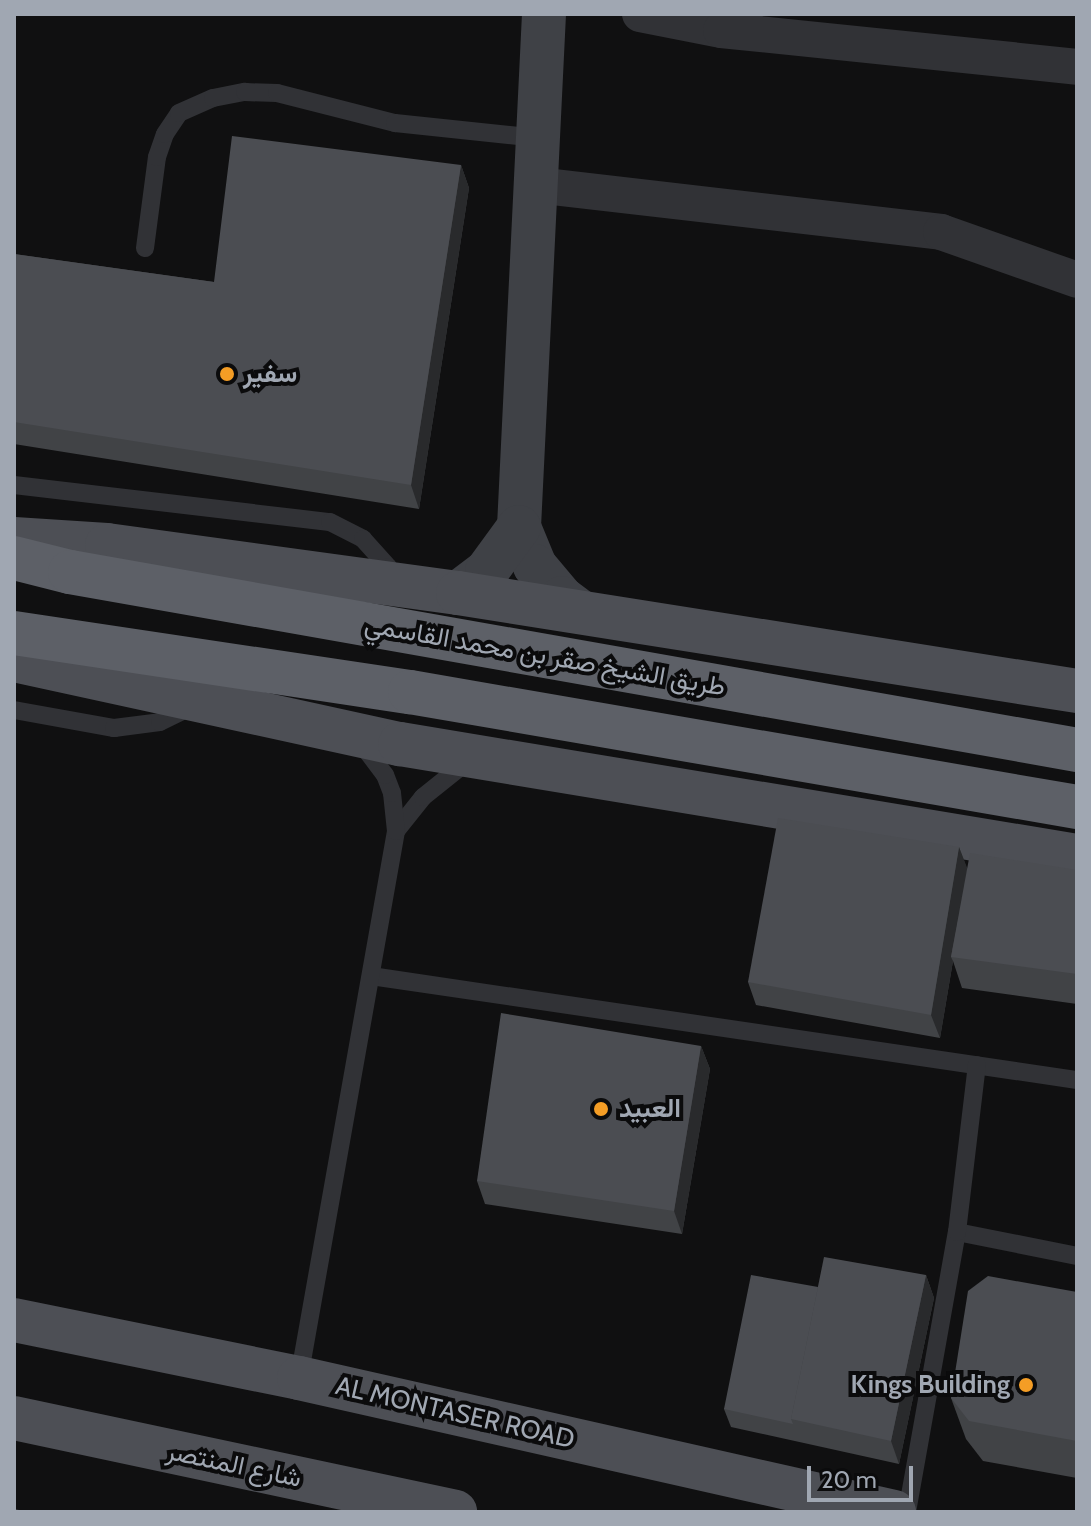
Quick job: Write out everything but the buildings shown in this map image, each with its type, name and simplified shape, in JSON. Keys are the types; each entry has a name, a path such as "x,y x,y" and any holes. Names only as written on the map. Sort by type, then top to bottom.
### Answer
{"highway":[{"name":"طريق الشيخ صقر بن محمد القاسمي","path":"14,558 70,572 1077,750"},
{"path":"14,633 410,692 1077,807"}],"main road":[{"path":"14,539 107,545 458,593 1077,691"},
{"path":"14,660 349,733 475,757 1077,856"},
{"name":"AL MONTASER ROAD","path":"14,1320 299,1378 894,1512"},
{"name":"شارع المنتصر","path":"14,1418 455,1512"}],"street":[{"path":"544,14 519,527 535,566 562,598 579,611"},
{"path":"640,14 721,30 1077,67"},
{"path":"536,185 941,232 1077,280"},
{"path":"458,593 487,571 519,527"}],"lane":[{"path":"145,248 157,157 165,134 179,113 213,98 245,92 277,93 395,123 538,138"},
{"path":"14,485 330,522 363,539 377,552 395,585"},
{"path":"14,710 114,728 137,727 170,718 200,701"},
{"path":"299,1378 396,831 392,793 385,775 363,745 349,733"},
{"path":"396,831 423,797 475,757"},
{"path":"371,976 1077,1080"},
{"path":"907,1512 957,1232 977,1065"},
{"path":"957,1232 1077,1256"}],"place":[{"name":"سفير","path":"227,374"},
{"name":"العبيد","path":"601,1109"},
{"name":"Kings Building","path":"1026,1385"}]}
